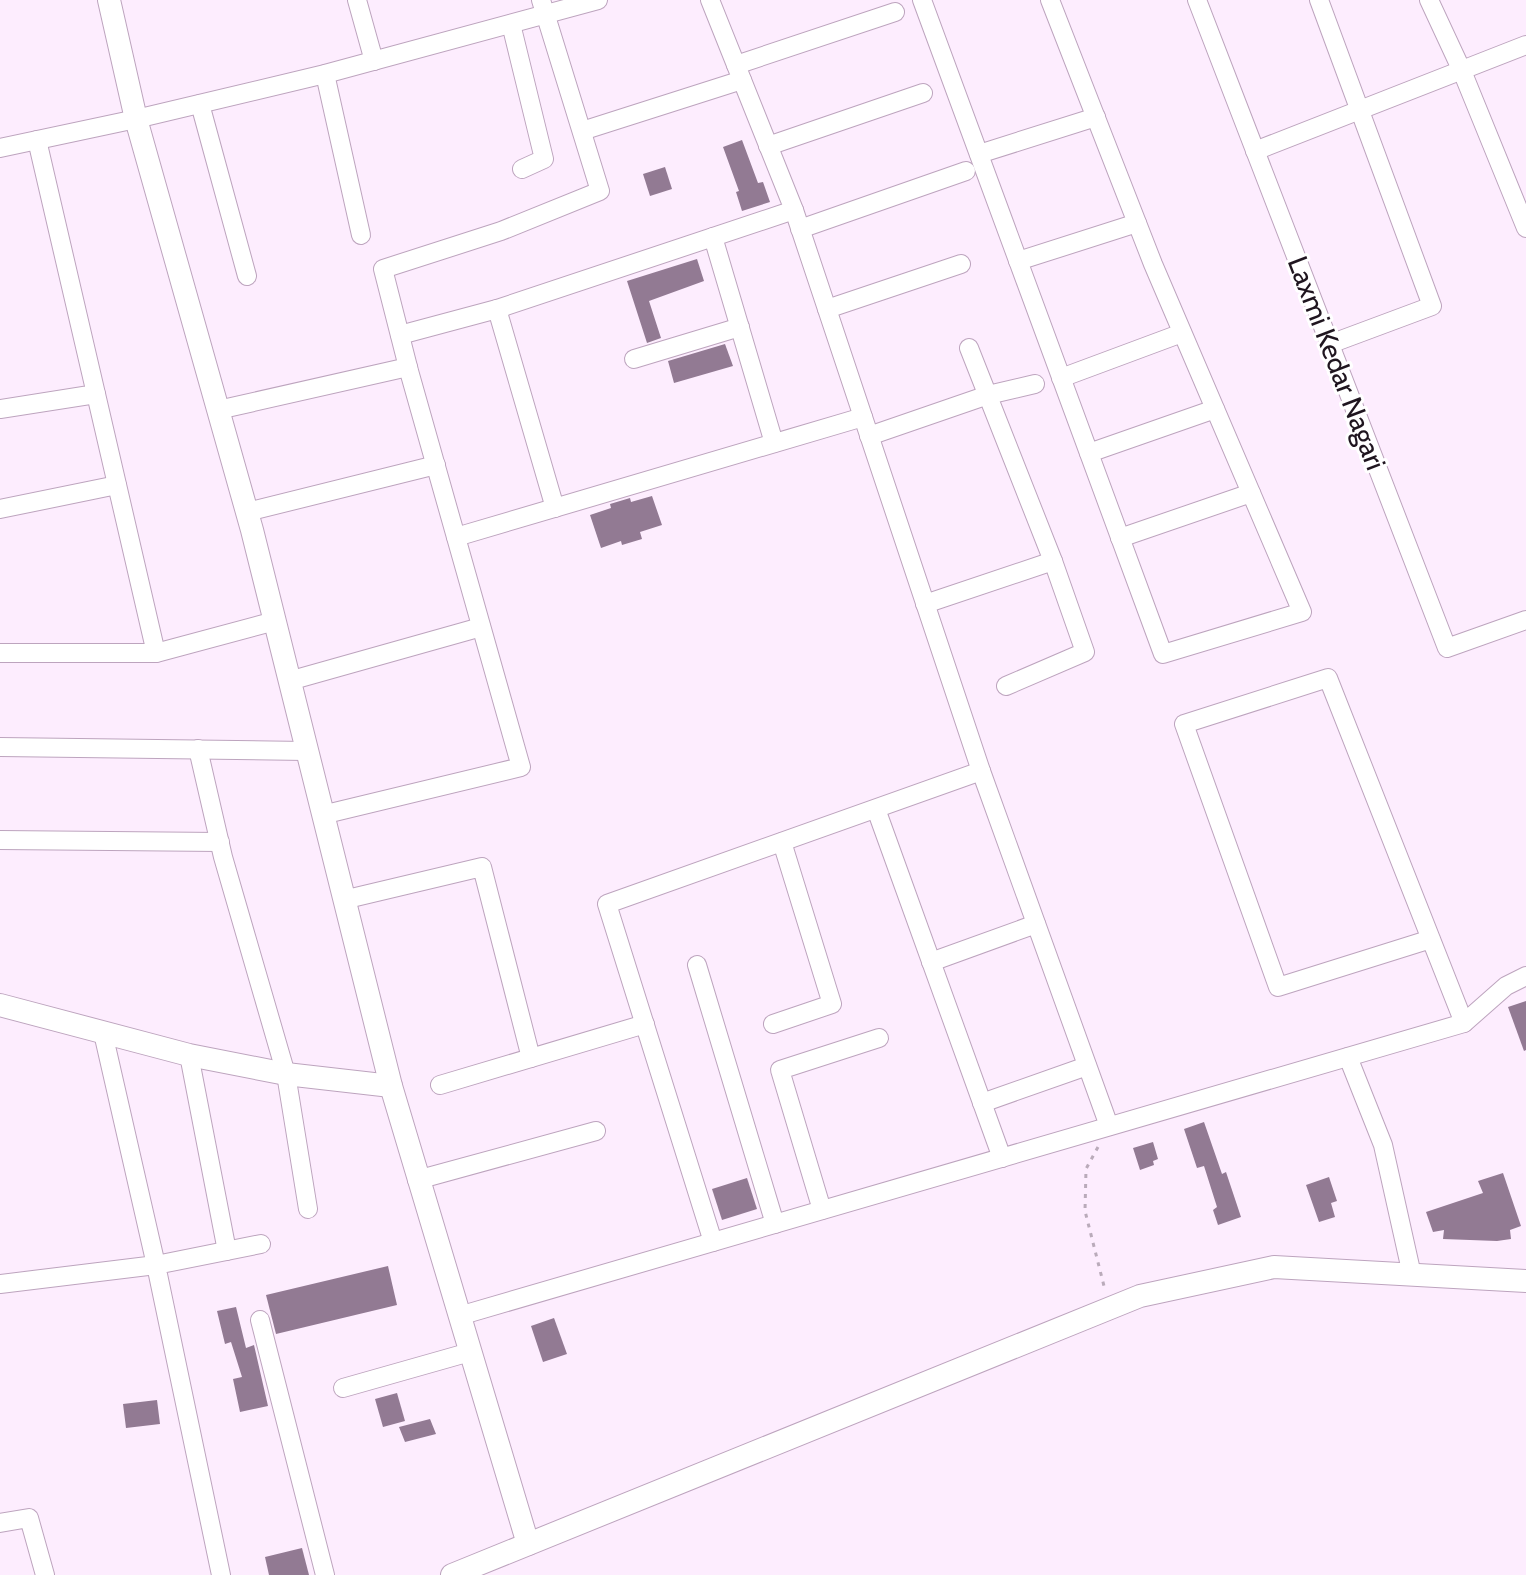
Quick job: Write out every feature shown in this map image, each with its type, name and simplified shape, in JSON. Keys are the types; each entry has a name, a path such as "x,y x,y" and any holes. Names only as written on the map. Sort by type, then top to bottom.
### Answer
{"street":[{"path":"109,0 136,119 247,512 391,1086 528,1544"},
{"path":"357,0 374,61"},
{"path":"0,148 325,74 511,24 543,7 598,0"},
{"path":"710,0 794,210 981,771 1109,1126"},
{"path":"922,0 1163,654 1302,612 1182,333 1050,0"},
{"name":"Laxmi Kedar Nagari","path":"1197,0 1447,648 1526,620"},
{"path":"1319,0 1432,306 1330,344"},
{"path":"1429,0 1524,220"},
{"path":"322,815 521,767 383,269 501,231 600,191 543,7"},
{"path":"582,131 895,12"},
{"path":"511,24 544,159 522,169"},
{"path":"1255,151 1526,45"},
{"path":"325,74 361,235"},
{"path":"768,146 923,93"},
{"path":"200,104 247,276"},
{"path":"979,154 1096,117"},
{"path":"37,140 156,653"},
{"path":"800,229 966,171"},
{"path":"400,335 497,309 794,210"},
{"path":"1018,261 1137,223"},
{"path":"713,237 774,443"},
{"path":"827,309 961,264"},
{"path":"497,309 555,508"},
{"path":"634,359 740,327"},
{"path":"1061,378 1182,333"},
{"path":"969,348 1053,561 1085,652 1006,686"},
{"path":"218,410 408,367"},
{"path":"869,436 988,395 1035,384"},
{"path":"0,409 96,394"},
{"path":"1089,453 1215,409"},
{"path":"456,537 863,417"},
{"path":"247,512 436,465"},
{"path":"0,509 117,485"},
{"path":"1120,538 1251,493"},
{"path":"925,604 1053,561"},
{"path":"0,653 156,653 275,621"},
{"path":"289,681 481,627"},
{"path":"1431,939 1278,987 1184,724 1328,678 1431,939 1464,1023"},
{"path":"0,747 306,751"},
{"path":"198,749 220,842 286,1074 308,1209"},
{"path":"713,1242 607,904 981,771"},
{"path":"876,809 1002,1158"},
{"path":"0,840 220,842"},
{"path":"773,1024 832,1004 782,842"},
{"path":"343,900 482,867 531,1058"},
{"path":"931,962 1036,924"},
{"path":"697,965 775,1224"},
{"path":"459,1316 1464,1023 1506,986 1526,976"},
{"path":"0,1005 189,1055 286,1074 391,1086"},
{"path":"440,1085 645,1024"},
{"path":"103,1033 156,1265 221,1575"},
{"path":"822,1210 780,1070 879,1038"},
{"path":"189,1055 227,1251"},
{"path":"1348,1057 1383,1145 1412,1275"},
{"path":"982,1103 1087,1066"},
{"path":"417,1180 596,1131"},
{"path":"0,1284 156,1265 261,1244"},
{"path":"452,1575 1140,1296 1274,1267 1526,1281"},
{"path":"260,1320 325,1575"},
{"path":"343,1388 470,1352"},
{"path":"0,1523 29,1518 45,1575"}],"path":[{"path":"1109,1126 1086,1169 1085,1211 1110,1307"}],"building":[{"path":"742,140 758,183 763,182 770,202 742,211 736,192 739,191 723,147"},
{"path":"665,167 672,189 650,196 643,174"},
{"path":"697,259 704,281 649,301 661,338 647,343 627,281"},
{"path":"725,344 733,366 674,383 668,361"},
{"path":"652,496 662,525 640,532 642,539 622,545 621,541 601,548 590,515 611,508 610,504"},
{"path":"1526,1001 1526,1050 1524,1051 1508,1007"},
{"path":"1204,1122 1241,1217 1218,1225 1213,1210 1217,1207 1204,1166 1197,1168 1184,1129"},
{"path":"1153,1142 1158,1159 1153,1161 1154,1165 1140,1170 1133,1148"},
{"path":"1503,1173 1521,1226 1510,1230 1511,1239 1443,1239 1444,1230 1433,1232 1426,1212 1483,1193 1478,1181"},
{"path":"1329,1177 1337,1201 1331,1203 1335,1217 1319,1222 1306,1185"},
{"path":"747,1178 757,1209 722,1220 712,1189"},
{"path":"388,1266 397,1305 276,1334 266,1295"},
{"path":"236,1307 246,1348 254,1345 268,1406 240,1412 233,1379 242,1377 231,1342 225,1344 217,1311"},
{"path":"554,1318 567,1354 543,1362 531,1326"},
{"path":"397,1393 405,1421 383,1427 375,1399"},
{"path":"157,1400 160,1424 126,1428 123,1404"},
{"path":"430,1419 436,1434 405,1442 399,1427"},
{"path":"302,1548 309,1575 269,1575 265,1557"}]}
